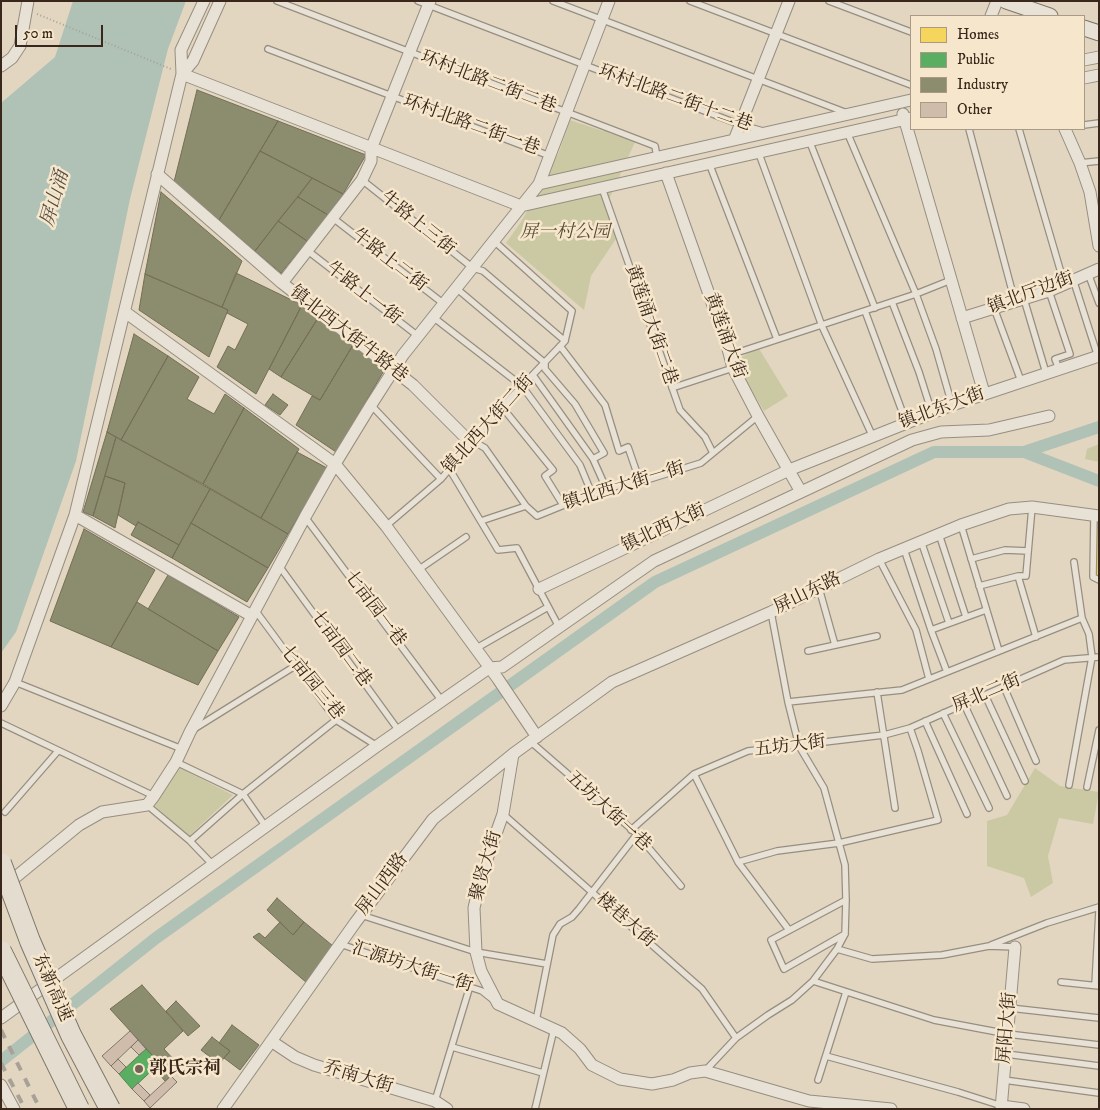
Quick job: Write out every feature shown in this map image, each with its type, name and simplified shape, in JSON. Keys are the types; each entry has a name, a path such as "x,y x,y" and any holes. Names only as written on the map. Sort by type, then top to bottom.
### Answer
{"highway":[{"name":"东新高速","path":"1,863 30,942 71,1035 110,1109"},
{"name":"东新高速","path":"1,951 79,1109"}],"street":[{"path":"1,706 15,682 75,515 182,74 181,50 204,1"},
{"path":"182,74 193,61 220,1"},
{"path":"1,889 79,825 102,812 151,801 176,762 253,613 280,567 305,516 393,370 539,184 609,1"},
{"path":"736,138 789,1"},
{"path":"991,15 997,1"},
{"path":"1006,1 1047,15"},
{"path":"282,284 362,180 371,161 371,149 410,53 426,3"},
{"path":"1,66 12,58 20,46 27,5"},
{"path":"1085,28 1099,33"},
{"path":"1085,60 1099,57"},
{"path":"182,74 371,149 522,206 666,172 908,119 905,101 539,184"},
{"path":"1085,78 1099,75"},
{"path":"911,130 951,280 984,393"},
{"path":"1065,130 1094,192 1099,246"},
{"name":"黄莲涌大街","path":"666,172 733,368 801,492"},
{"name":"镇北西大街牛路巷","path":"157,174 282,284 412,386 472,444"},
{"name":"镇北厅边街","path":"962,318 1049,291 1093,271"},
{"path":"125,312 335,464 386,526 498,679 518,708 534,739"},
{"name":"镇北东大街","path":"789,470 932,412 1099,356"},
{"path":"1,1018 377,746 489,668 502,667 654,561 912,440 941,432 989,430 1049,416"},
{"name":"镇北西大街","path":"539,589 789,470"},
{"name":"屏山东路","path":"534,739 612,682 771,612 879,559 961,525 1010,509 1032,507 1096,516"},
{"path":"75,515 253,613"},
{"name":"屏山西路","path":"223,1109 361,915 433,819 534,739"},
{"name":"聚贤大街","path":"498,1004 481,971 476,952 474,908 482,873 503,814 513,754"},
{"name":"屏阳大街","path":"1001,1107 1015,948"},
{"name":"汇源坊大街一街","path":"498,1004 562,1033 580,1048 592,1064 620,1079 652,1084 672,1080 690,1073 705,1071 808,1105 892,1109"},
{"name":"乔南大街","path":"271,1041 295,1057 314,1065 435,1101 447,1109"},
{"path":"2,1089 14,1109"},
{"path":"1001,1107 1024,1109"}],"lane":[{"name":"环村北路二街二巷","path":"277,1 655,146 657,156"},
{"path":"553,1 849,114"},
{"path":"690,1 910,85"},
{"path":"828,1 910,32"},
{"name":"环村北路二街十二巷","path":"426,3 741,125 766,132"},
{"name":"环村北路二街一巷","path":"268,49 550,156"},
{"path":"1085,125 1099,123"},
{"path":"969,130 1020,301 1046,373"},
{"path":"1020,130 1068,281 1099,356"},
{"path":"847,132 916,294 936,349 952,405"},
{"path":"809,140 875,308"},
{"path":"758,152 822,326 872,435"},
{"path":"1080,163 1099,160"},
{"path":"709,163 777,339"},
{"name":"牛路上三街","path":"362,180 473,268 483,272 565,341"},
{"name":"黄莲涌大街二巷","path":"602,188 680,410 705,437 713,453"},
{"name":"牛路上二街","path":"333,218 444,304"},
{"path":"494,241 572,310 565,341"},
{"name":"牛路上一街","path":"308,251 418,336"},
{"path":"1093,271 1099,303"},
{"path":"730,355 822,326 951,280"},
{"path":"456,288 545,363 545,369 575,404 604,453 593,459"},
{"path":"1049,291 1070,354 1055,359 1059,369"},
{"path":"892,302 932,412"},
{"path":"994,308 1021,382"},
{"path":"864,311 906,422"},
{"path":"433,317 522,386 580,465 592,494"},
{"name":"镇北西大街二街","path":"386,526 450,470 502,407 565,341"},
{"path":"560,346 605,405 619,451 628,447 640,482"},
{"path":"672,388 733,368"},
{"path":"533,375 593,459 606,488"},
{"path":"371,405 441,479"},
{"path":"502,407 553,470 545,476 563,505"},
{"name":"镇北西大街一街","path":"526,506 537,516 606,488 640,482 701,463 758,416"},
{"name":"镇北西大街牛路巷","path":"472,444 478,444 485,448 526,506"},
{"path":"450,470 498,550 517,548 559,627"},
{"path":"481,521 526,506"},
{"path":"979,586 1018,576 1026,576 1032,507"},
{"name":"七亩园一巷","path":"305,516 442,701"},
{"path":"1096,516 1093,577 1099,580"},
{"path":"961,525 998,651"},
{"path":"940,534 966,617"},
{"path":"418,571 466,537"},
{"path":"921,542 949,623"},
{"path":"904,549 947,672"},
{"path":"971,559 1005,550 1028,551"},
{"path":"879,559 916,630 929,679"},
{"path":"1069,785 1095,657 1089,634 1082,618 1074,562"},
{"name":"七亩园二巷","path":"280,567 400,731"},
{"path":"1018,576 1036,636"},
{"path":"819,588 835,645"},
{"path":"475,649 548,607"},
{"path":"931,630 986,610"},
{"path":"705,1071 736,1038 792,1000 813,981 837,949 845,934 845,864 824,788 799,746 788,702 771,612"},
{"name":"七亩园三巷","path":"253,613 336,720 377,746"},
{"path":"788,702 902,690 1082,618"},
{"path":"808,651 877,636"},
{"name":"屏北二街","path":"884,735 910,728 1064,660 1095,657"},
{"path":"190,732 295,666"},
{"path":"15,682 182,749"},
{"path":"1004,687 1036,761"},
{"path":"877,692 895,808"},
{"path":"986,695 1025,781"},
{"path":"964,704 1007,796"},
{"path":"943,713 988,808"},
{"path":"190,841 243,794 336,720"},
{"path":"925,721 967,814"},
{"path":"1,723 151,801 213,864"},
{"path":"738,862 777,851 839,844 938,820 910,728"},
{"path":"1087,787 1099,730"},
{"name":"五坊大街","path":"631,830 694,774 748,751 884,735"},
{"name":"五坊大街一巷","path":"534,739 636,834 682,886"},
{"path":"5,812 58,751"},
{"path":"176,762 243,794 266,827"},
{"path":"694,774 738,862 789,930"},
{"name":"楼巷大街","path":"503,814 702,989 736,1038"},
{"path":"536,1021 553,935 560,924 572,917 636,834"},
{"path":"845,934 784,968 772,940 846,900"},
{"path":"837,949 872,959 942,955 989,946 1047,923 1099,909 1097,986 1061,982"},
{"path":"361,915 476,952 547,964"},
{"name":"汇源坊大街一街","path":"340,944 482,990 498,1004"},
{"path":"989,946 1015,948"},
{"path":"813,981 934,1020 1008,1034 1099,1045"},
{"path":"435,1101 470,986"},
{"path":"818,1080 846,992"},
{"path":"1010,1008 1099,1018"},
{"path":"535,1109 554,1029"},
{"path":"452,1047 543,1073"},
{"path":"1006,1054 1099,1066"},
{"path":"826,1056 958,1092 1001,1107"},
{"path":"1004,1080 1099,1093"}],"path":[{"path":"27,5 182,74"}],"green space":[{"name":"屏一村公园","path":"570,120 608,131 635,142 606,206 616,239 591,276 584,310 506,243 521,222 559,152"},
{"path":"758,347 788,396 764,411 734,362"},
{"path":"1099,444 1099,462 1085,459 1087,449"},
{"path":"178,767 233,795 189,836 154,805"},
{"path":"1035,768 1060,786 1099,792 1093,824 1059,818 1048,856 1053,883 1031,897 1024,878 987,866 987,821 1007,815"}],"water":[{"name":"屏山涌","path":"73,1 186,1 168,49 130,199 76,461 16,632 1,653 1,103 55,57"}],"building: Homes":[{"path":"1096,527 1099,527 1099,577 1095,576"}],"building: Public":[{"path":"146,1049 160,1063 132,1089 119,1074"}],"building: Industry":[{"path":"197,90 278,121 219,220 174,182"},
{"path":"278,121 366,155 343,194 260,151"},
{"path":"260,151 312,178 255,251 219,220"},
{"path":"312,178 343,194 328,215 298,197"},
{"path":"161,192 242,261 222,307 145,274"},
{"path":"298,197 328,215 307,241 278,221"},
{"path":"278,221 307,241 281,273 255,251"},
{"path":"236,273 302,305 256,394 217,367 228,346 235,350 248,324 227,313 228,310 222,307"},
{"path":"145,274 228,310 209,357 139,310"},
{"path":"302,305 318,318 281,377 269,369"},
{"path":"318,318 353,345 320,400 281,377"},
{"path":"134,334 168,356 121,440 107,432"},
{"path":"353,345 385,369 336,452 296,425 312,396 320,400"},
{"path":"168,356 199,377 187,399 214,414 225,394 244,408 203,484 121,440"},
{"path":"273,394 288,405 280,415 265,405"},
{"path":"244,408 299,449 261,518 203,484"},
{"path":"107,432 116,437 93,516 83,512"},
{"path":"116,437 210,489 179,545 138,522 136,526 118,515 125,483 105,476"},
{"path":"297,452 327,468 288,534 261,518"},
{"path":"105,476 125,483 115,528 93,516"},
{"path":"210,489 288,534 268,568 191,523"},
{"path":"138,522 179,545 172,558 131,535"},
{"path":"191,523 268,568 247,602 172,558"},
{"path":"84,529 155,570 111,647 50,621"},
{"path":"168,575 239,617 218,651 148,609"},
{"path":"137,602 218,651 198,685 111,647"},
{"path":"277,898 304,922 293,935 267,910"},
{"path":"280,922 293,935 304,922 333,946 307,983 253,937 259,933 265,938"},
{"path":"142,985 183,1031 164,1049 175,1061 166,1070 110,1009"},
{"path":"176,1001 200,1026 188,1036 166,1011"},
{"path":"232,1025 259,1045 240,1070 224,1058 230,1051 219,1043"},
{"path":"212,1037 230,1051 219,1064 201,1050"},
{"path":"160,1063 171,1076 165,1081 154,1068"}],"building: Other":[{"path":"130,1031 138,1040 111,1066 102,1056"},
{"path":"138,1040 146,1049 139,1055 131,1047"},
{"path":"118,1059 126,1067 119,1074 111,1066"},
{"path":"171,1076 177,1082 150,1108 144,1101"},
{"path":"138,1083 150,1095 144,1101 132,1089"}],"waterway":[{"path":"1024,452 1099,427"},
{"path":"1,1061 156,938 655,582 934,452 1024,452 1099,481"}],"railway":[{"path":"1,1030 40,1109"},
{"path":"1,1063 25,1109"}],"place":[{"name":"郭氏宗祠","path":"139,1069"}]}
